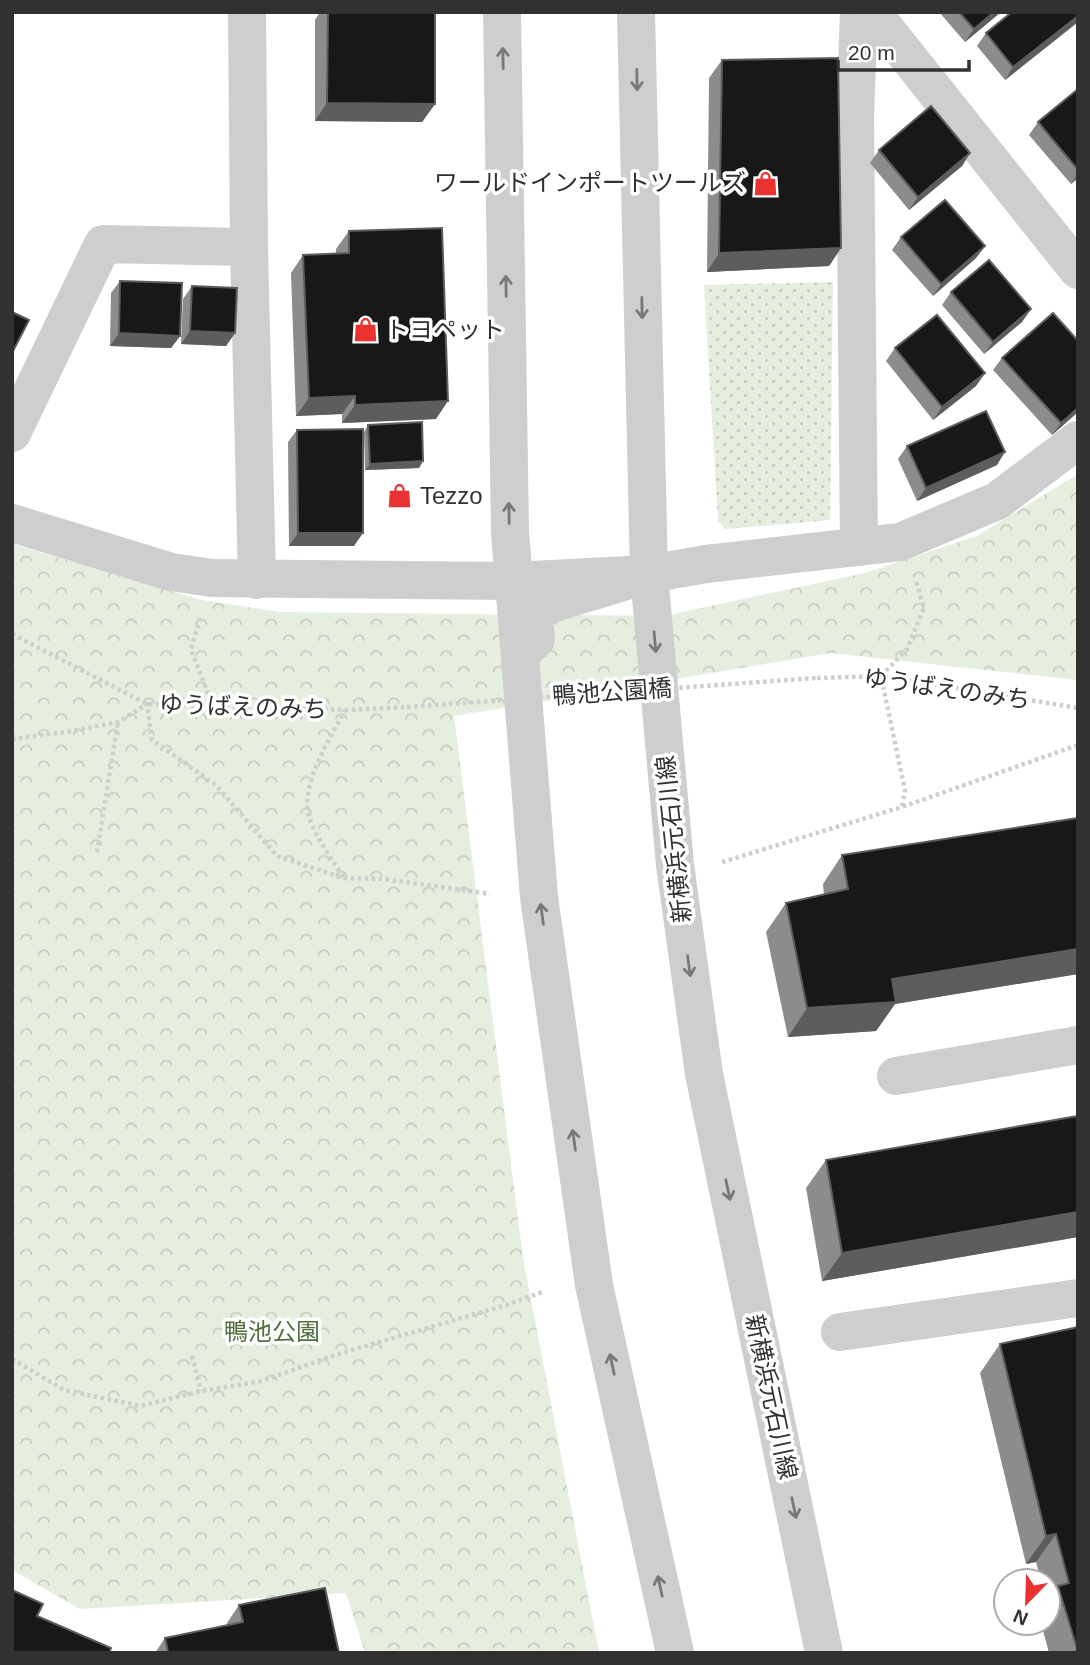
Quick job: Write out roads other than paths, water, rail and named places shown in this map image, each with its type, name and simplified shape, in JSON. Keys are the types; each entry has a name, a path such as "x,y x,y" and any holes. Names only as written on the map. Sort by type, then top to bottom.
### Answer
{"street":[{"path":"247,12 249,247 257,580"},
{"path":"502,12 512,581 539,897 594,1285 675,1653"},
{"name":"新横浜元石川線","path":"636,12 649,574 675,865 704,1074 824,1653"},
{"path":"859,12 855,115 859,547"},
{"path":"872,12 1078,270"},
{"path":"12,433 103,244 249,247"},
{"path":"518,656 536,639 534,618 542,608 649,574 706,564 900,542 997,501 1078,440"},
{"path":"512,581 589,562 617,550 629,536 629,495 647,477"},
{"path":"12,523 171,572 212,578 512,581 649,574"},
{"path":"896,1076 1078,1045"},
{"path":"840,1332 1078,1298"}],"place":[{"name":"ワールドインポートツールズ","path":"766,183"},
{"name":"トヨペット","path":"365,330"},
{"name":"Tezzo","path":"400,496"}],"park label":[{"name":"鴨池公園","path":"272,1332"}]}
